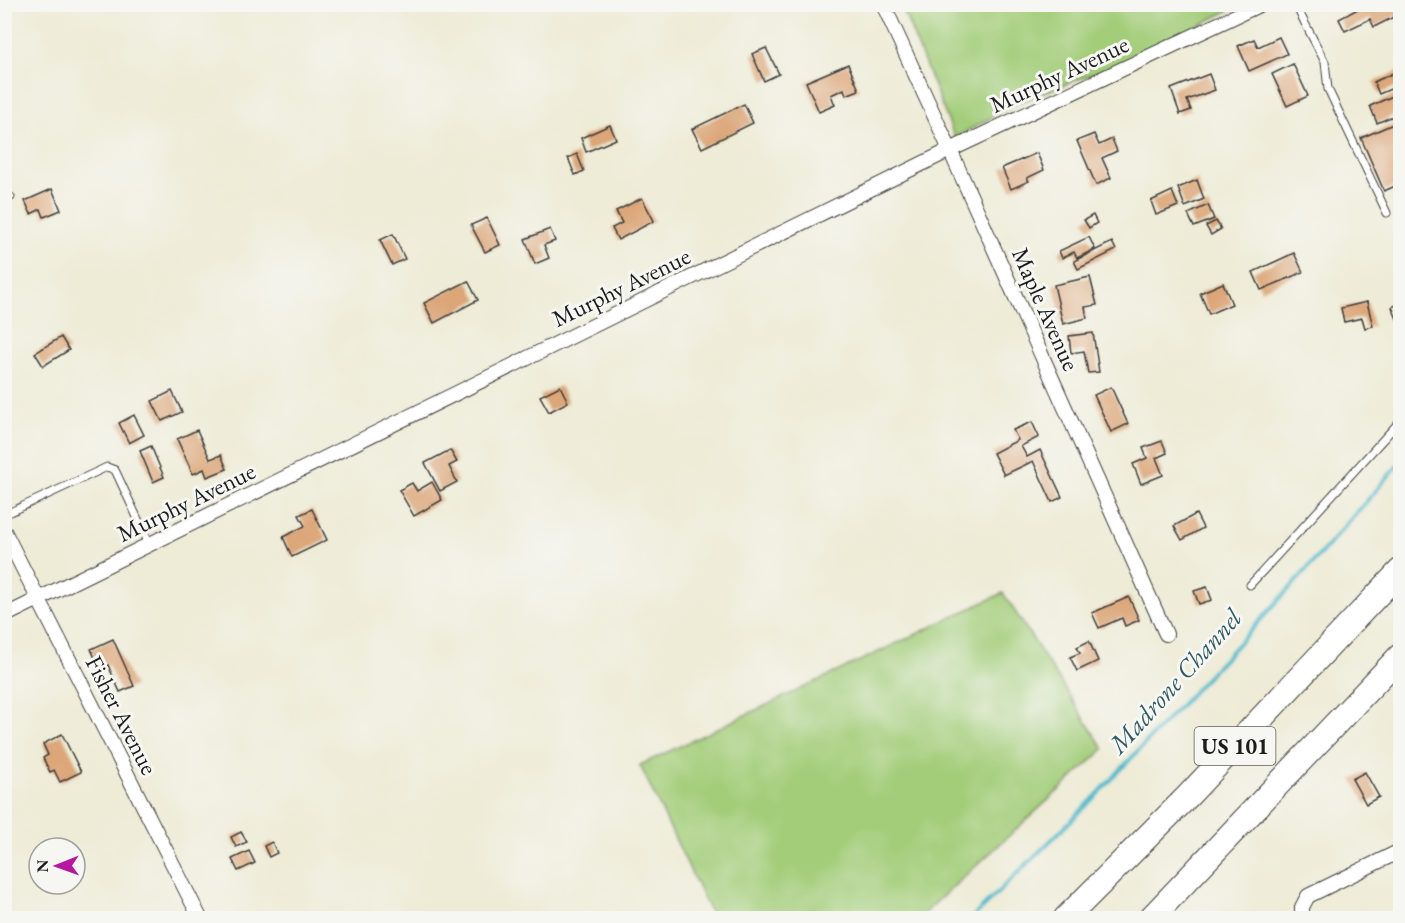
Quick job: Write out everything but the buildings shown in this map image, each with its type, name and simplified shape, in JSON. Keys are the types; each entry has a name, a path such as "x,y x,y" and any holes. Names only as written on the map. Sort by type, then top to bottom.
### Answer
{"highway":[{"name":"US 101","path":"1065,918 1187,797 1401,571"},
{"name":"US 101","path":"1151,918 1401,657"}],"street":[{"name":"Maple Avenue","path":"883,4 1166,634"},
{"name":"Murphy Avenue","path":"4,616 950,150 1261,4"},
{"name":"Fisher Avenue","path":"4,531 200,918"},
{"path":"1302,913 1308,896 1401,851"}],"lane":[{"path":"1295,4 1325,62 1328,89 1387,213"},
{"path":"1250,585 1401,421"},
{"path":"4,515 107,467 116,470 150,545"}],"green space":[{"path":"901,5 1240,5 1133,58 1015,104 955,138"},
{"path":"1003,593 1104,749 919,918 713,918 640,765"}],"waterway":[{"name":"Madrone Channel","path":"972,918 1094,798 1294,584 1400,463"}]}
